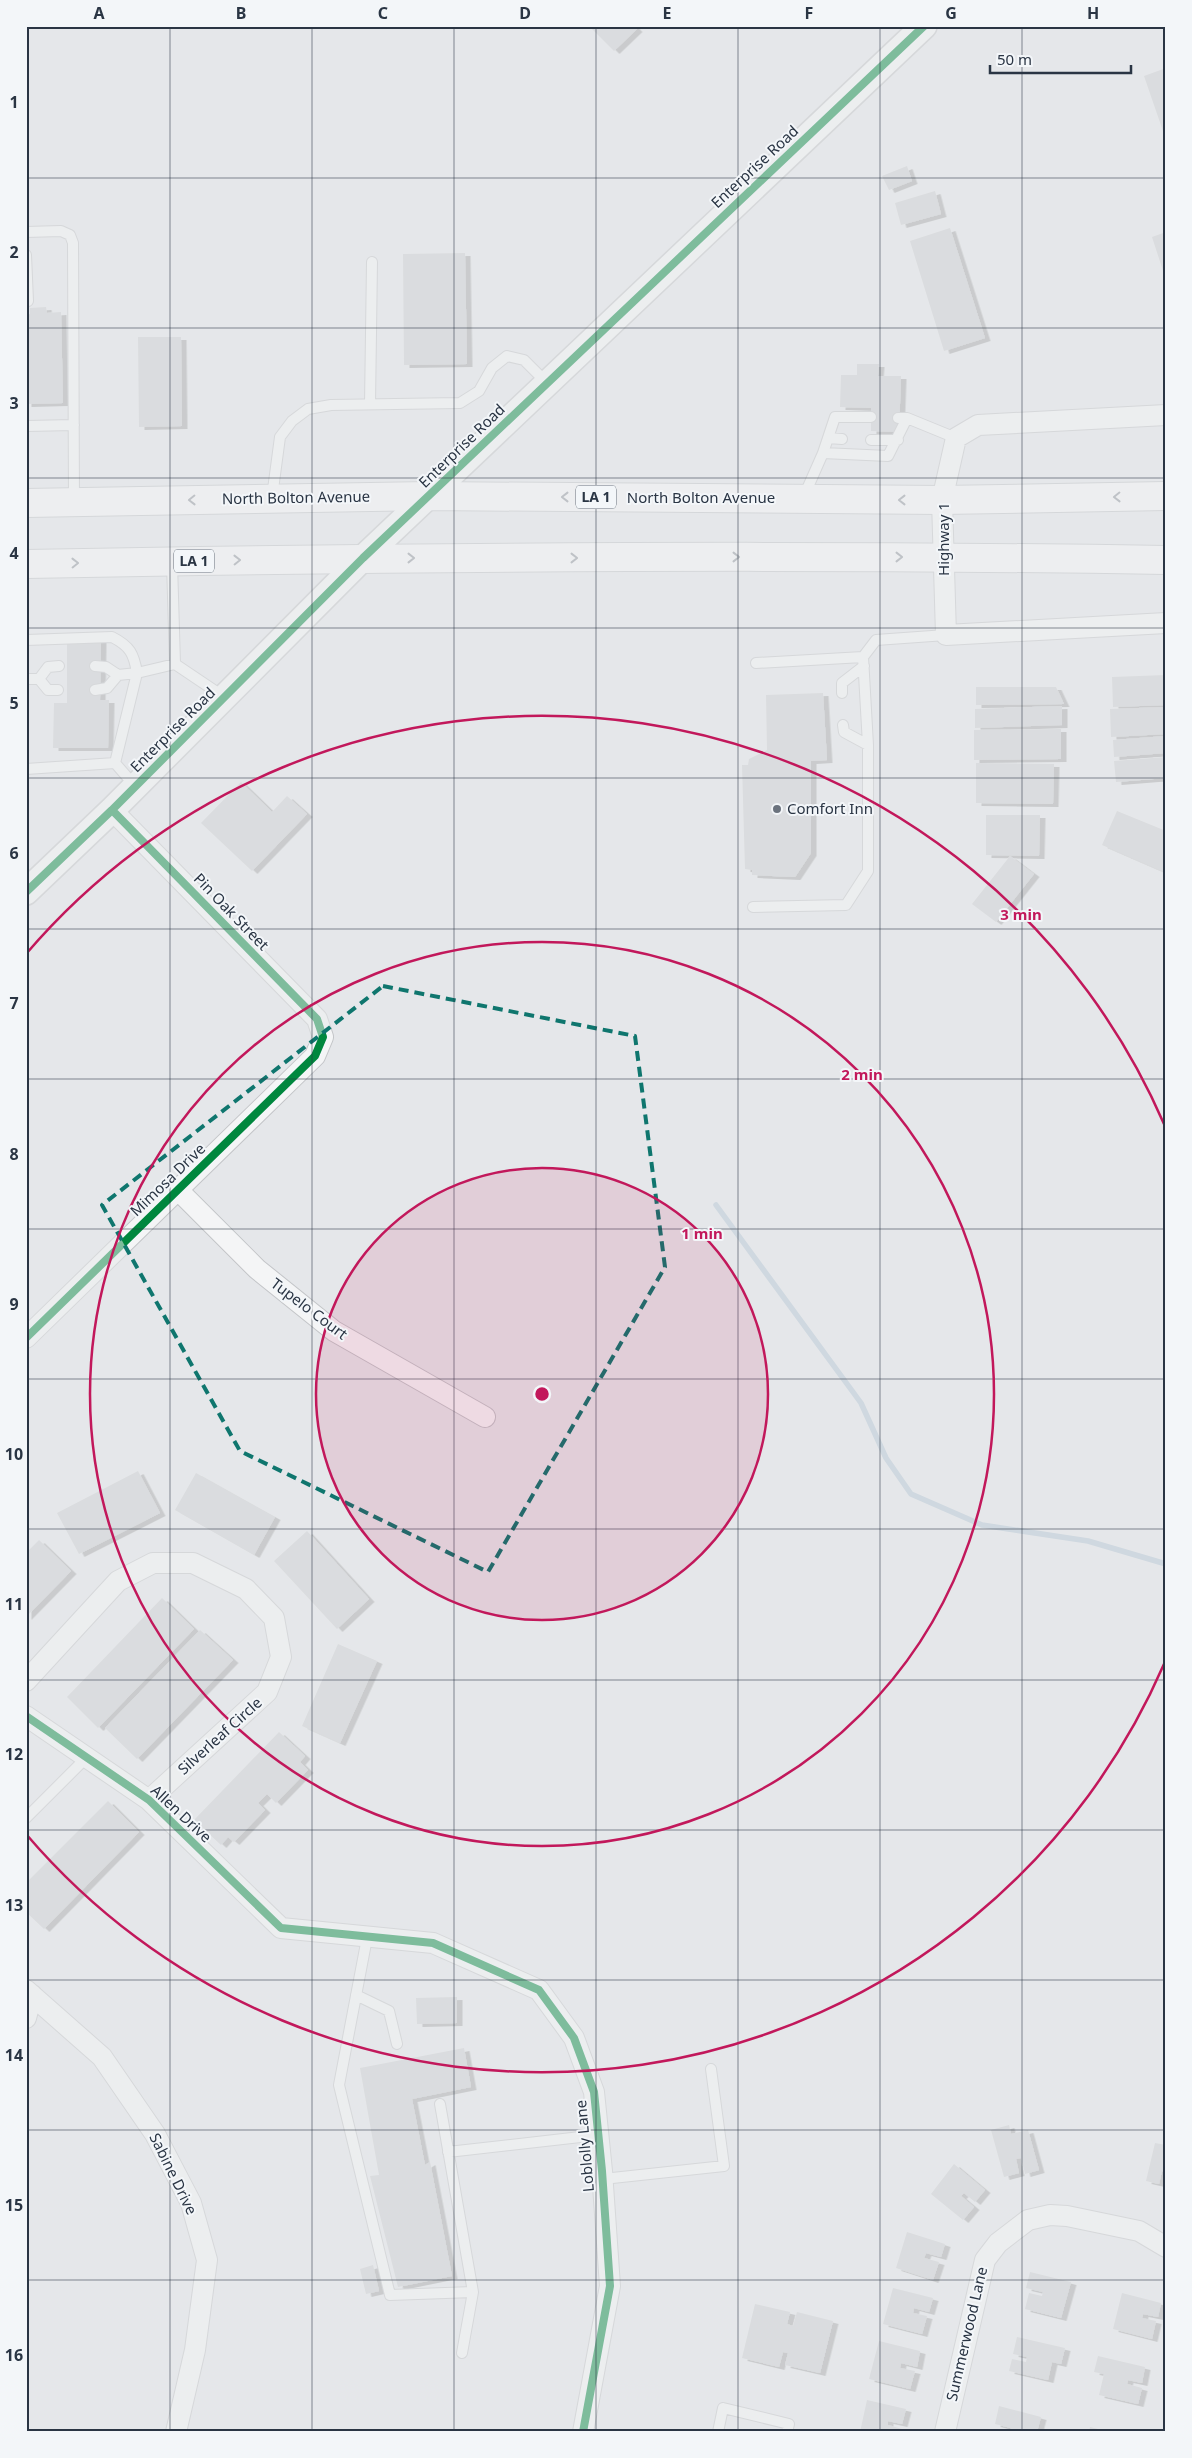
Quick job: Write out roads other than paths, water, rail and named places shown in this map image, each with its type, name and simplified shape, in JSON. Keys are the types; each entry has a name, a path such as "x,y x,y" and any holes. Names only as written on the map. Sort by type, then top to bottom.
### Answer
{"main road":[{"name":"North Bolton Avenue","path":"26,503 429,496 942,500 1166,496"},
{"name":"LA 1","path":"26,564 363,558 943,557 1166,560"}],"street":[{"name":"Enterprise Road","path":"26,892 112,810 363,558 919,28"},
{"path":"956,438 978,425 1166,415"},
{"name":"Highway 1","path":"946,635 942,500 956,438"},
{"path":"946,635 1166,623"},
{"name":"Pin Oak Street","path":"112,810 316,1019 323,1037"},
{"name":"Mimosa Drive","path":"26,1338 315,1056 323,1037"},
{"name":"Tupelo Court","path":"178,1190 257,1269 334,1331 485,1417"},
{"name":"Silverleaf Circle","path":"26,1681 118,1581 154,1564 193,1563 246,1589 274,1618 281,1657 267,1692 149,1800"},
{"name":"Allen Drive","path":"26,1716 149,1800 281,1928"},
{"name":"Loblolly Lane","path":"281,1928 367,1938 434,1943 539,1990 574,2038 594,2092 603,2179 610,2286 583,2432"},
{"path":"26,2018 29,1993"},
{"name":"Sabine Drive","path":"29,1993 102,2057 155,2134 191,2203 207,2260 195,2350 176,2432"},
{"name":"Summerwood Lane","path":"944,2432 985,2260 998,2243 1028,2220 1050,2215 1067,2216 1139,2230 1166,2247"}],"lane":[{"path":"26,232 61,231 70,235 73,243 74,502"},
{"path":"26,255 28,301"},
{"path":"370,404 372,262"},
{"path":"272,498 280,437 292,421 308,409 332,405 460,403 479,391 492,368 507,356 524,360 547,383"},
{"path":"803,499 823,453 835,417 871,417"},
{"path":"823,453 888,456 898,440 902,418 956,438"},
{"path":"26,426 74,425"},
{"path":"828,438 842,439"},
{"path":"870,440 898,440"},
{"path":"172,561 175,664"},
{"path":"842,693 842,683 863,662 876,640 946,635"},
{"path":"26,640 112,638 125,643 134,653 137,673 115,763"},
{"path":"756,663 863,662"},
{"path":"753,907 846,905 868,871 868,745 863,662"},
{"path":"95,666 106,667 118,675 137,673 175,664 224,697"},
{"path":"39,679 48,667 58,666"},
{"path":"95,690 107,688 118,675"},
{"path":"26,679 39,679"},
{"path":"39,679 48,690 58,690"},
{"path":"844,725 844,732 868,745"},
{"path":"26,770 115,763"},
{"path":"115,763 135,786"},
{"path":"26,1818 86,1758"},
{"path":"367,1938 339,2085 390,2295 472,2292"},
{"path":"356,1995 390,2012 397,2044"},
{"path":"603,2179 724,2166 711,2069"},
{"path":"440,2104 472,2292 462,2354"},
{"path":"448,2152 598,2135"},
{"path":"718,2432 724,2408 789,2424 787,2432"}],"waterway":[{"path":"716,1205 861,1403 886,1458 911,1494 982,1525 1088,1541 1166,1564"}],"place":[{"name":"Comfort Inn","path":"777,809"}]}
